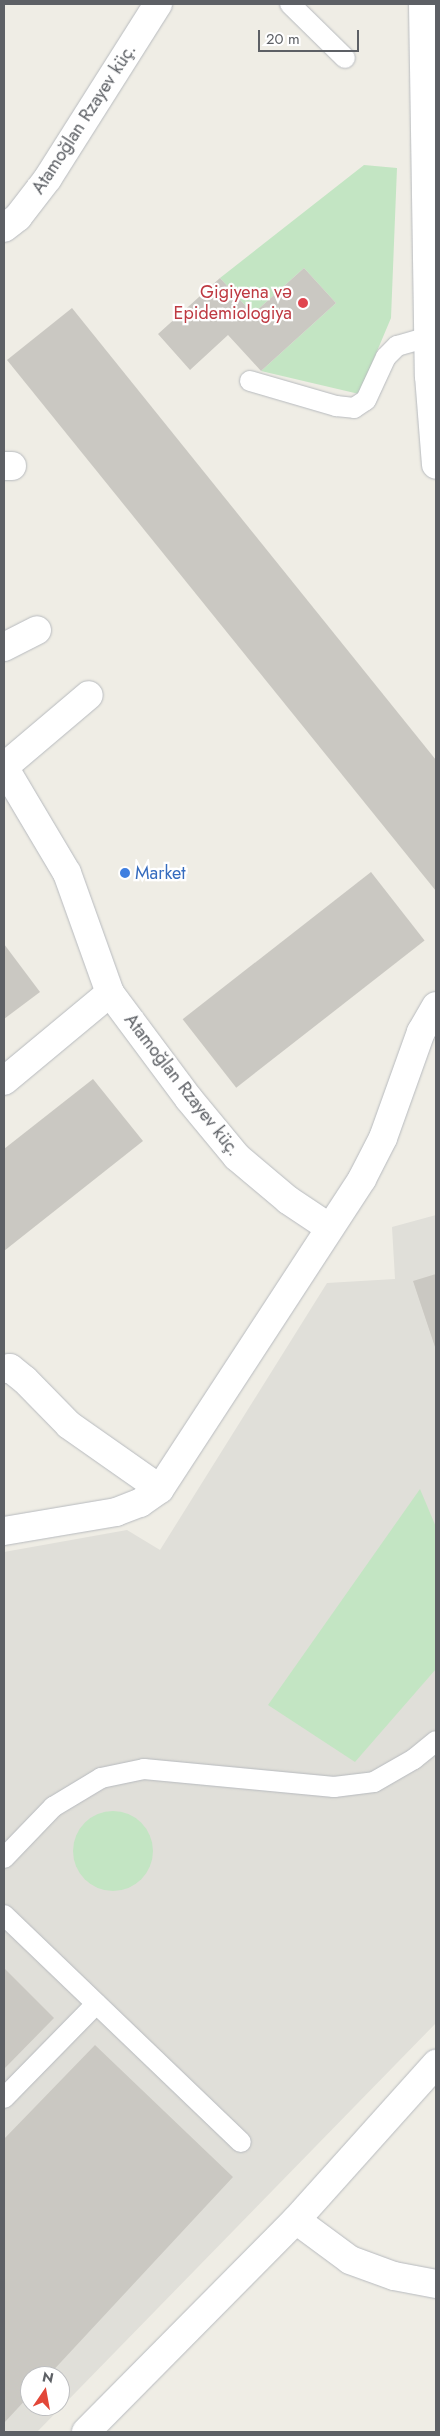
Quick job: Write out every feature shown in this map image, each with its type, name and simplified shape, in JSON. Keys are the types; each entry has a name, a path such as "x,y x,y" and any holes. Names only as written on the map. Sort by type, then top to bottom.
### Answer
{"street":[{"name":"Atamoğlan Rzayev küç.","path":"4,228 18,217 48,178 158,4"},
{"path":"423,4 430,338 429,376 436,465"},
{"path":"4,647 37,630"},
{"name":"Atamoğlan Rzayev küç.","path":"89,695 4,767 68,873 110,993 189,1100 237,1157 288,1200 330,1228"},
{"path":"4,1082 110,993"},
{"path":"4,1531 116,1512 140,1503 160,1488 330,1228 383,1138 421,1032 436,1006"},
{"path":"4,1369 10,1368 25,1380 69,1425 160,1488"},
{"path":"86,2432 296,2220 436,2064"},
{"path":"296,2220 350,2260 394,2276 436,2284"}],"lane":[{"path":"290,4 345,58"},
{"path":"250,381 354,408 366,400 386,357 397,346 430,338"},
{"path":"4,1858 54,1807 101,1778 144,1769 334,1787 374,1782 414,1759 436,1741"},
{"path":"4,1915 241,2142"},
{"path":"4,2098 96,2004"}],"shaded area":[{"path":"436,1215 436,2023 70,2398 70,2366 20,2366 20,2416 53,2416 37,2432 4,2432 4,1552 127,1530 160,1550 327,1283 395,1279 392,1227"}],"green space":[{"path":"364,165 397,168 391,318 359,394 261,371 336,303 304,268 253,314 220,278"},
{"path":"420,1489 436,1527 436,1669 355,1762 268,1705"},
{"path":"113,1811 128,1814 141,1823 150,1836 153,1851 150,1866 141,1879 128,1888 113,1891 98,1888 85,1879 76,1866 73,1851 76,1836 85,1823 98,1814"}],"building":[{"path":"304,268 336,303 261,371 228,335 190,370 158,334 220,278 253,314"},
{"path":"72,308 436,760 436,891 7,360"},
{"path":"371,872 425,941 236,1088 183,1019"},
{"path":"4,944 40,992 4,1019"},
{"path":"93,1079 143,1141 4,1251 4,1149"},
{"path":"436,1274 436,1350 413,1281"},
{"path":"4,1968 54,2018 4,2069"},
{"path":"95,2045 233,2177 57,2366 20,2366 20,2406 4,2423 4,2139"}],"place":[{"name":"Gigiyena və Epidemiologiya","path":"303,303"},
{"name":"Market","path":"125,873"}]}
